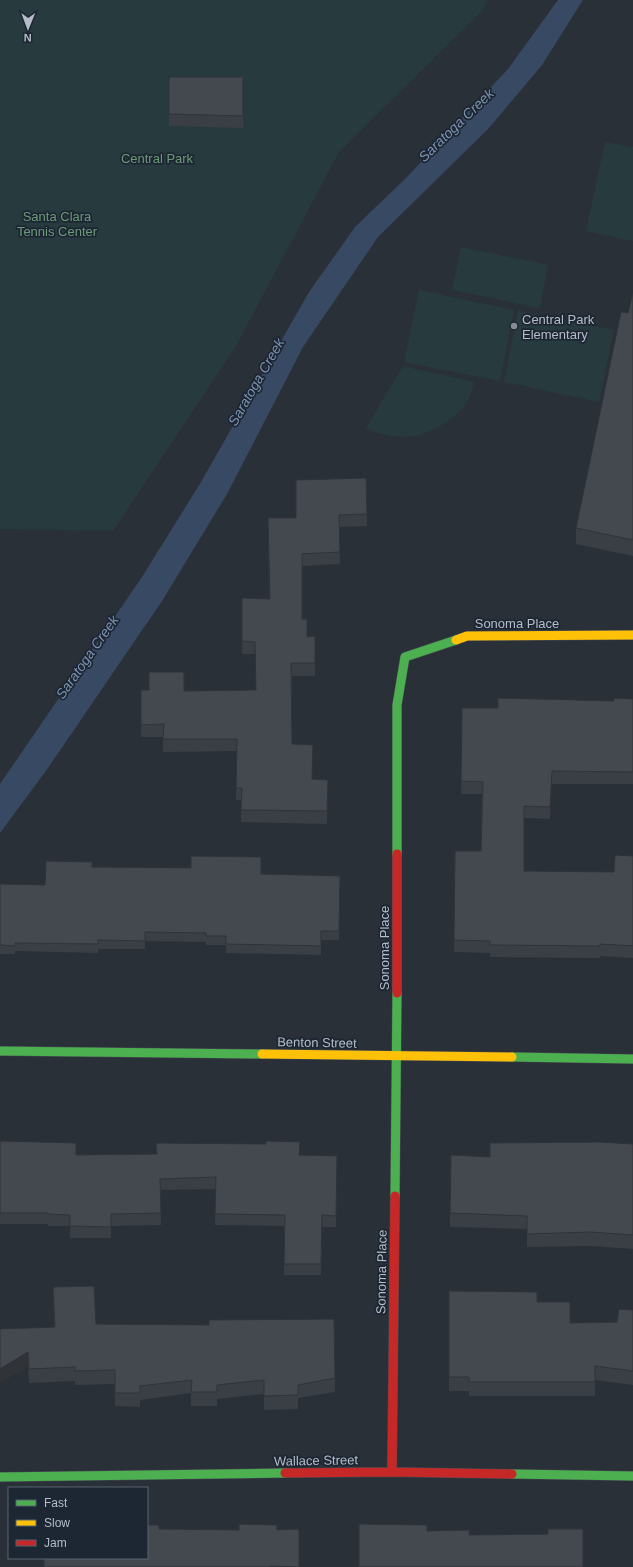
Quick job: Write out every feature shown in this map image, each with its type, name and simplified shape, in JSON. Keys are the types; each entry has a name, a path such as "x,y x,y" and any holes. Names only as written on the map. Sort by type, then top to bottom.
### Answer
{"street":[{"name":"Sonoma Place","path":"392,1472 396,1056 397,705 405,658 468,636 633,635"},
{"name":"Benton Street","path":"0,1051 633,1059"},
{"name":"Wallace Street","path":"0,1477 392,1472 633,1476"}],"green space":[{"name":"Central Park","path":"0,0 488,0 483,10 339,152 236,346 113,531 0,529"},
{"path":"605,142 633,147 633,241 586,231"},
{"path":"461,247 548,265 540,308 452,290"},
{"path":"419,290 514,310 500,381 404,362"},
{"path":"518,311 614,330 599,402 504,382"},
{"path":"403,366 474,382 469,398 462,409 449,420 419,435 398,437 366,428"}],"water":[{"name":"Saratoga Creek","path":"558,0 583,0 542,65 489,128 378,237 303,347 227,494 162,601 48,768 0,833 0,784 142,577 201,482 309,292 355,227 407,177 508,69"}],"building":[{"path":"169,77 243,77 243,116 169,114"},
{"path":"633,293 633,540 576,528 621,312 628,313"},
{"path":"366,478 367,514 339,515 340,552 302,554 302,619 307,619 307,637 315,636 315,663 291,663 292,744 313,745 312,779 328,780 327,811 241,810 242,788 236,788 237,739 163,739 164,724 141,725 141,690 149,690 149,672 184,672 184,691 256,690 255,642 242,641 242,598 270,599 268,518 296,518 296,480"},
{"path":"498,698 614,701 614,698 633,699 633,772 552,771 550,807 524,806 524,871 614,872 615,855 633,856 633,946 600,944 600,946 490,945 490,941 454,940 455,851 481,851 483,782 461,781 462,708 498,708"},
{"path":"191,856 261,857 261,874 340,876 339,931 321,931 321,946 226,944 226,936 206,936 206,933 145,932 145,941 98,940 98,944 15,943 15,946 0,945 0,884 45,885 46,861 92,862 92,867 191,868"},
{"path":"0,1141 76,1143 76,1155 157,1154 156,1143 266,1144 266,1141 300,1142 299,1155 337,1156 336,1216 322,1215 321,1264 284,1264 285,1215 215,1214 216,1177 160,1179 161,1213 111,1214 111,1227 70,1226 70,1215 48,1213 0,1213"},
{"path":"600,1142 633,1144 633,1235 591,1232 527,1234 527,1216 450,1213 451,1155 490,1157 490,1143"},
{"path":"94,1286 96,1324 209,1325 209,1320 334,1319 335,1378 298,1385 298,1395 264,1396 264,1380 217,1385 217,1392 191,1392 192,1380 140,1386 140,1393 115,1393 115,1370 75,1371 75,1367 29,1369 28,1352 0,1369 0,1329 55,1327 53,1287"},
{"path":"449,1291 537,1292 537,1302 570,1302 570,1323 617,1322 619,1309 633,1310 633,1371 595,1366 595,1382 469,1382 469,1377 449,1377"},
{"path":"239,1524 277,1525 277,1530 299,1529 299,1567 44,1567 44,1559 148,1559 148,1525 159,1525 159,1529 239,1530"},
{"path":"359,1524 427,1525 427,1531 469,1530 469,1535 548,1534 548,1529 583,1529 583,1567 359,1567"}],"traffic: fast":[{"path":"397,854 397,705 405,657 456,640"},
{"path":"395,1196 397,993"},
{"path":"0,1051 262,1054"},
{"path":"512,1057 633,1059"},
{"path":"0,1477 285,1473"},
{"path":"512,1474 633,1476"}],"traffic: slow":[{"path":"456,640 467,636 633,635"},
{"path":"262,1054 512,1057"}],"traffic: jam":[{"path":"397,854 397,993"},
{"path":"392,1472 395,1196"},
{"path":"285,1473 392,1472 512,1474"}],"place":[{"name":"Central Park Elementary","path":"514,326"}],"park label":[{"name":"Santa Clara Tennis Center","path":"57,224"}]}
